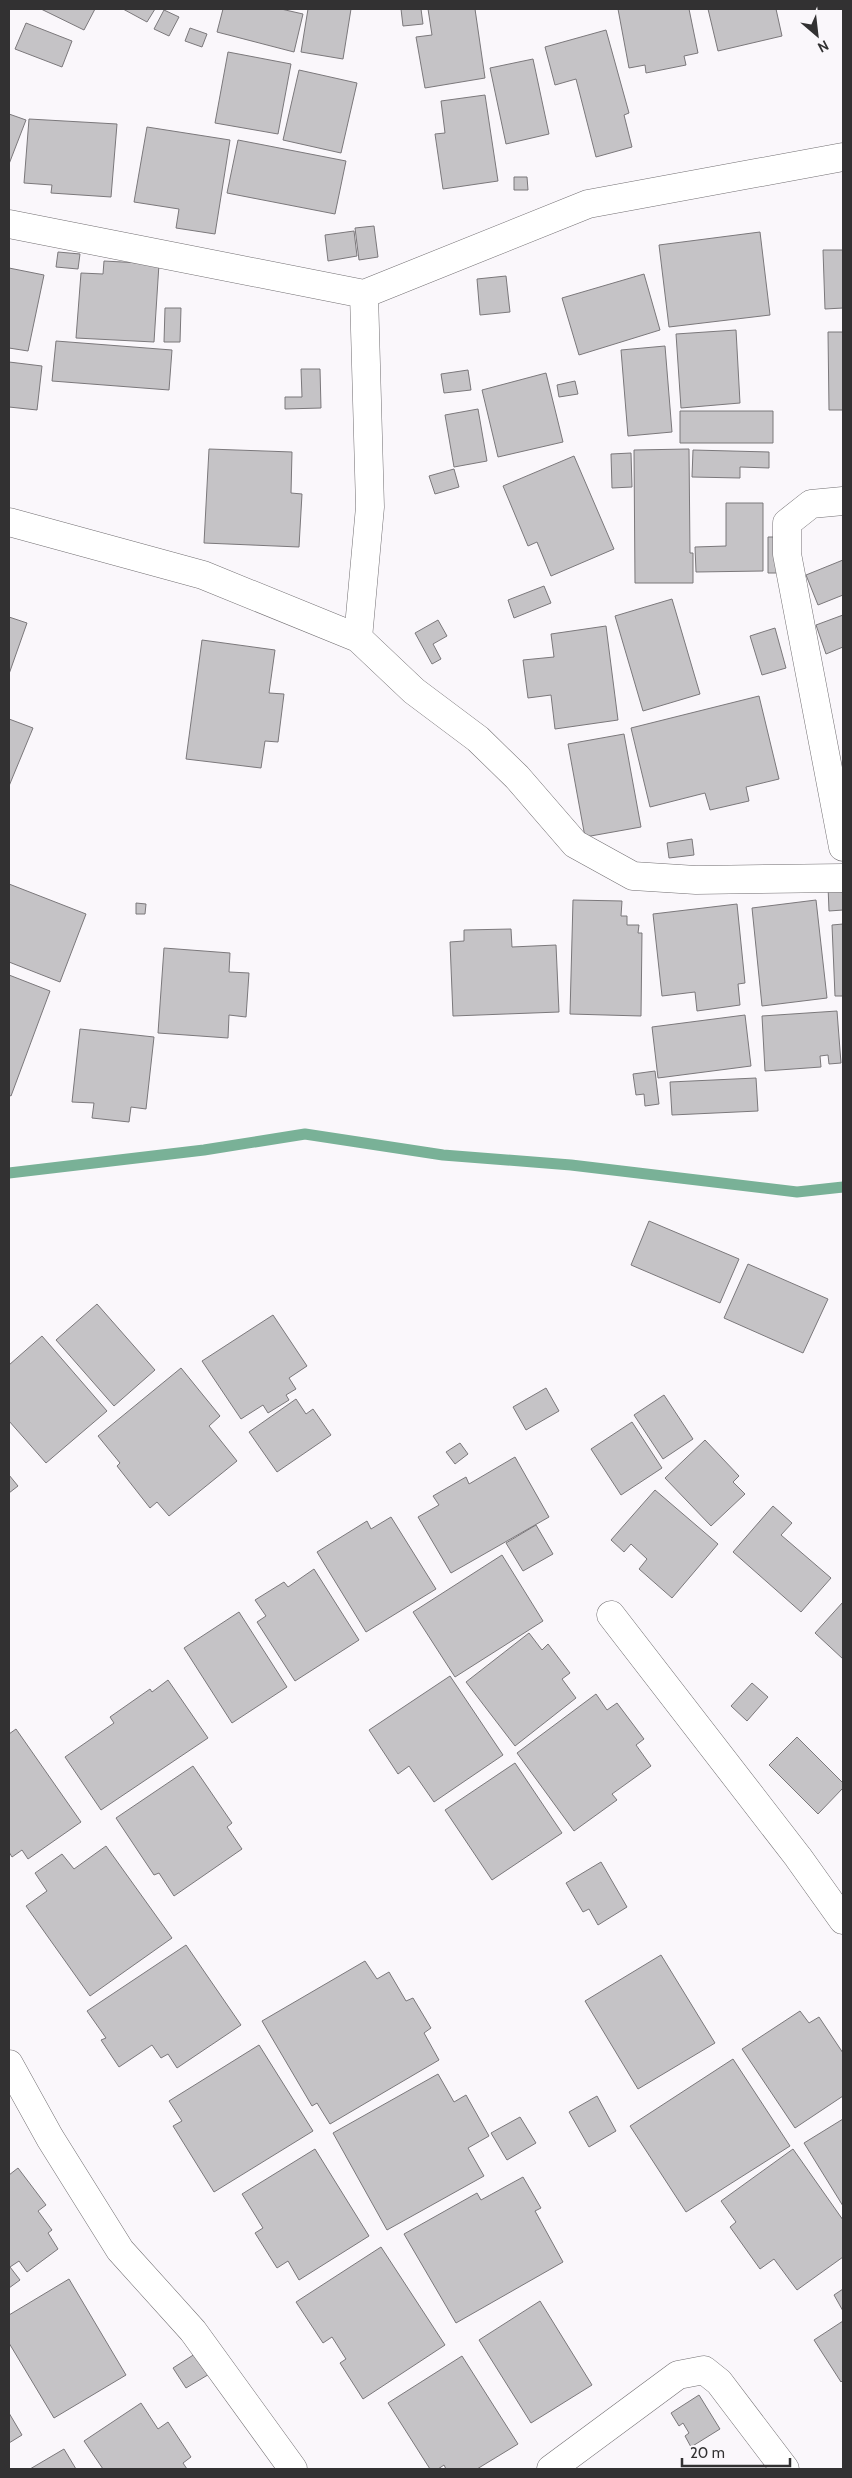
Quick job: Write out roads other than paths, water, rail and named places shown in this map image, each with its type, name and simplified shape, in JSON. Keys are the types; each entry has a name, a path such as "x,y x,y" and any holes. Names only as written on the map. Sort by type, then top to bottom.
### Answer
{"street":[{"path":"9,224 364,294 588,204 843,157"},
{"path":"358,638 370,507 364,294"},
{"path":"843,501 812,504 786,523 787,554 843,847"},
{"path":"9,522 203,574 358,638 414,691 478,739 517,777 575,844 633,876 696,880 843,878"},
{"path":"611,1615 798,1856 843,1920"},
{"path":"9,2064 50,2138 120,2250 193,2331 293,2469"},
{"path":"551,2469 678,2375 704,2370 719,2382 785,2469"}],"waterway":[{"path":"9,1173 204,1150 305,1134 443,1155 571,1165 797,1192 843,1187"}]}
